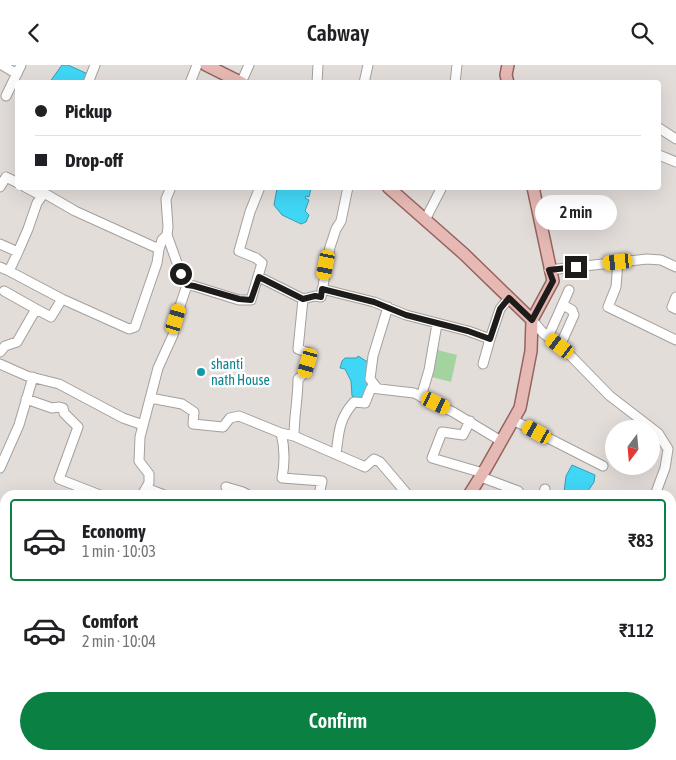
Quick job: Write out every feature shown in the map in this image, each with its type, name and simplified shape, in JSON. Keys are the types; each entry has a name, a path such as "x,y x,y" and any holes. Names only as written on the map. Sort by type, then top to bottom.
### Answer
{"main road":[{"path":"206,65 238,80"},
{"path":"507,80 508,65"},
{"path":"391,190 464,255 532,320"},
{"path":"472,490 520,408 531,351 532,320 553,281 549,270 534,190"}],"street":[{"path":"2,65 19,69 6,96"},
{"path":"89,80 96,65"},
{"path":"191,80 197,65"},
{"path":"243,80 248,65"},
{"path":"317,80 318,65"},
{"path":"365,80 368,65"},
{"path":"455,80 457,65"},
{"path":"661,130 676,139"},
{"path":"661,156 676,162"},
{"path":"0,187 6,177 15,182"},
{"path":"145,490 149,483 149,474 139,461 140,437 158,368 173,335 187,285 167,235 167,190"},
{"path":"187,285 239,299 251,300 262,263 256,258 239,251 250,212 259,190"},
{"path":"259,277 303,299 315,296 321,297 330,247 341,221 347,190"},
{"path":"425,220 440,190"},
{"path":"9,271 28,229 37,203 44,192 75,211 159,249"},
{"path":"536,205 555,206 572,210"},
{"path":"0,267 62,299 132,329 139,318 157,263 162,240 167,235"},
{"path":"0,244 18,252"},
{"path":"549,270 647,259 661,260 676,267"},
{"path":"618,262 616,287 608,307 676,340"},
{"path":"322,289 357,297 406,315 468,331 490,339"},
{"path":"4,291 51,317 62,299"},
{"path":"548,337 569,291"},
{"path":"676,297 672,307 676,309"},
{"path":"483,364 500,309 509,298"},
{"path":"294,436 298,379 305,374 309,353 298,349 303,299"},
{"path":"560,346 574,315 572,309 563,305"},
{"path":"377,388 370,379 373,356 388,307"},
{"path":"0,353 4,347 17,342 36,309"},
{"path":"532,320 610,396 658,433 672,450 657,490"},
{"path":"421,397 429,370 437,324"},
{"path":"0,364 59,385 123,419 143,425"},
{"path":"0,468 18,425 33,377"},
{"path":"336,454 339,428 344,413 354,402 365,403 371,388 414,393 470,421 501,441"},
{"path":"150,397 182,404 194,412 193,424 223,427 230,418 239,416 281,433 294,436 365,467 374,459 380,461 404,490"},
{"path":"26,399 52,408 59,407 63,409 64,413 78,427 59,479 87,490"},
{"path":"513,420 603,466"},
{"path":"470,421 463,435 442,432 432,458 482,475 516,490"},
{"path":"281,433 284,463 282,478 322,481 320,490"},
{"path":"226,487 239,490"}],"green space":[{"path":"434,349 457,355 451,382 428,376"}],"water":[{"path":"62,65 68,65 90,75 88,80 51,80"},
{"path":"277,190 311,190 309,197 306,196 305,198 309,200 305,211 309,215 306,222 301,224 282,215 274,205"},
{"path":"358,356 371,364 365,398 363,400 352,396 351,381 345,369 340,368 345,358 357,358"},
{"path":"572,465 595,475 594,482 589,490 564,490 566,476"}],"place":[{"name":"shanti nath House","path":"201,372"}],"route":[{"path":"181,274 187,285 239,299 251,300 259,277 303,299 315,296 321,297 322,289 374,302 406,315 468,331 490,339 500,309 509,298 532,320 553,281 549,270 576,267"}]}
